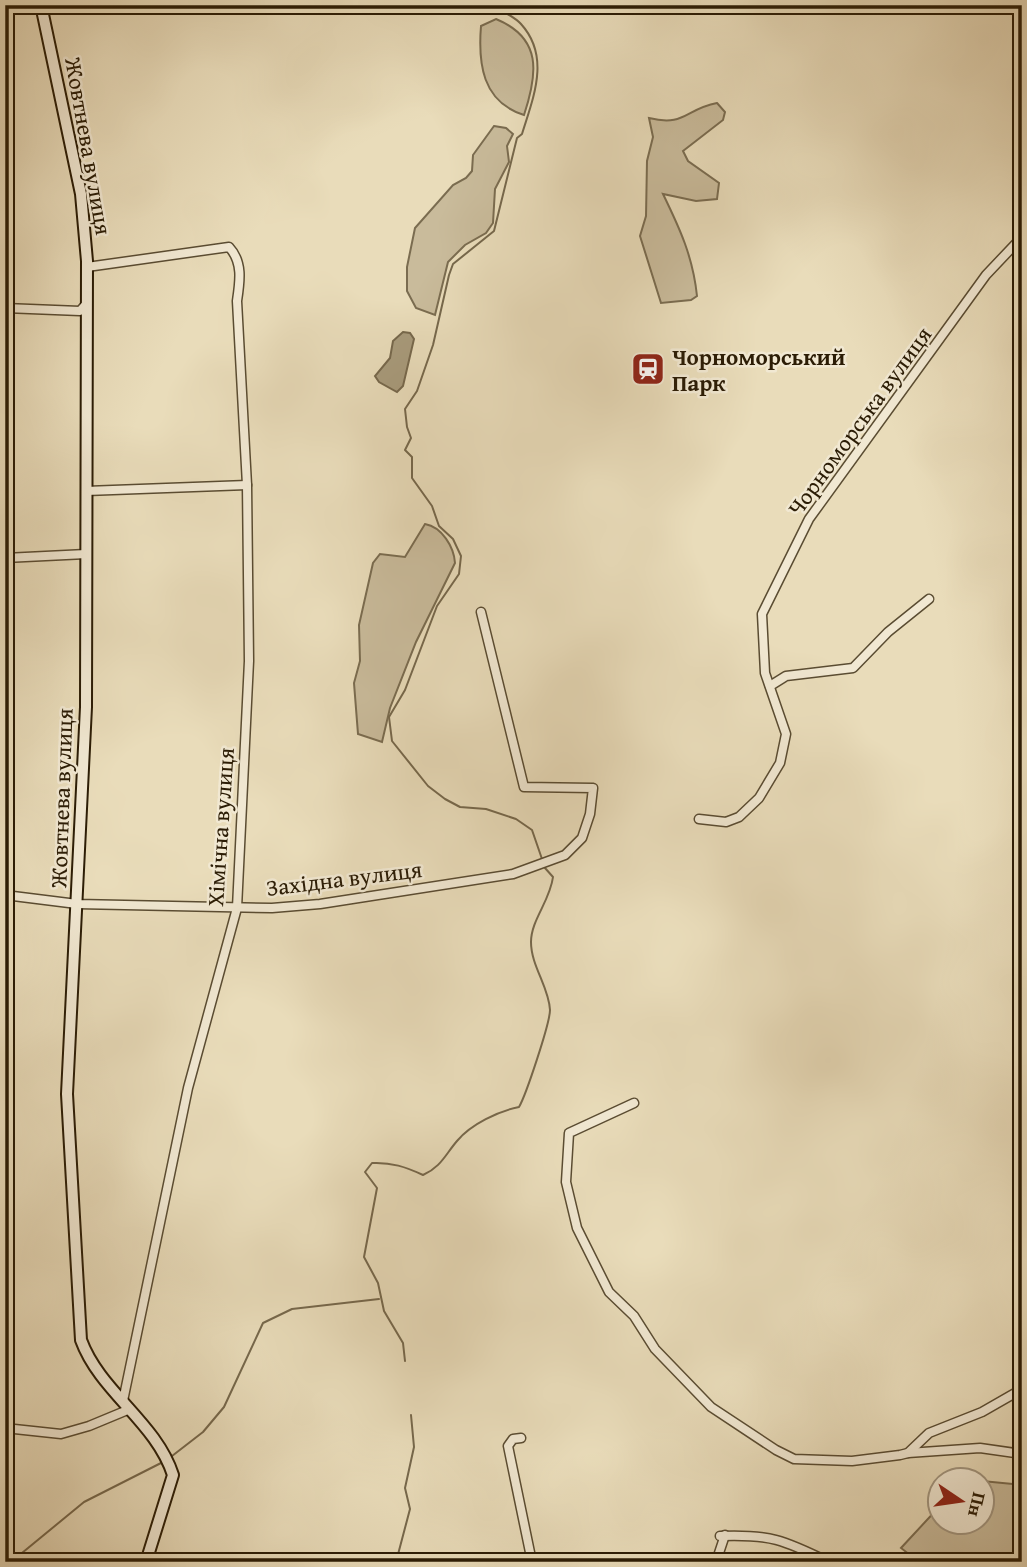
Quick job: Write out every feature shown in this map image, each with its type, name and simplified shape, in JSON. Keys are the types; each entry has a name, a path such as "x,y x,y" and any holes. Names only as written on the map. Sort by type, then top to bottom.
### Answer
{"main road":[{"name":"Жовтнева вулиця","path":"41,5 81,194 87,267 86,707 67,1094 81,1340 89,1359 167,1459 173,1475 172,1488 146,1562"}],"street":[{"name":"Чорноморська вулиця","path":"699,819 726,822 739,817 759,797 780,763 786,734 763,658 763,609 809,519 986,275 1022,237"},
{"name":"Хімічна вулиця","path":"87,267 229,247 238,257 237,301 247,485 249,662 237,908 188,1088 126,1405"},
{"path":"5,308 80,311 86,304"},
{"path":"5,483 6,558 86,554"},
{"path":"86,491 247,485"},
{"path":"770,686 786,676 853,668 888,632 929,599"},
{"name":"Західна вулиця","path":"5,895 77,904 237,908 320,904 513,874 565,855 582,838 590,814 593,788 524,787 481,612"},
{"path":"634,1103 568,1136 566,1182 577,1228 609,1292 634,1316 655,1349 711,1407 794,1459 852,1461 908,1453 979,1448 1022,1454"},
{"path":"908,1453 929,1433 982,1412 1022,1389"},
{"path":"5,1428 61,1434 89,1426 126,1405"},
{"path":"521,1438 513,1439 508,1446 532,1562"},
{"path":"716,1562 722,1536 751,1533 777,1539 829,1562"}],"shaded area":[{"path":"496,19 522,36 529,47 532,58 532,85 524,115 499,101 491,91 482,67 481,26"},
{"path":"717,103 725,112 723,120 683,151 688,161 719,183 717,199 696,201 663,194 685,244 697,296 691,300 661,303 640,236 646,216 647,161 653,137 649,118 678,119"},
{"path":"494,126 506,128 513,134 507,146 509,162 495,189 493,223 486,233 465,245 448,262 435,315 416,308 407,291 407,267 415,228 453,185 472,171 473,155"},
{"path":"403,332 410,333 414,339 403,386 397,392 379,382 375,376 390,358 393,341"},
{"path":"425,524 442,533 455,563 416,642 390,708 382,742 358,734 354,683 360,661 359,625 373,563 380,554 405,557"},
{"path":"996,1482 1022,1485 1022,1562 919,1562 901,1548 926,1521 926,1536 996,1536"}],"waterway":[{"path":"494,5 518,21 530,37 535,50 537,78 522,134 517,138 494,231 453,264 433,345 417,391 405,409 411,438 405,450 412,457 412,478 432,506 439,526 453,539 461,556 459,574 437,606 405,690 389,717 392,741 428,786 460,807 486,809 516,819 532,830 542,859"},
{"path":"405,1361 403,1343 384,1311 378,1283 364,1257 377,1188 365,1172 372,1163 379,1163 398,1166 423,1175 439,1164 457,1141 477,1124 519,1107 537,1059 550,1010 531,942 534,926 553,877 545,868"},
{"path":"172,1456 203,1432 224,1407 263,1323 292,1309 379,1299"},
{"path":"396,1562 410,1509 405,1488 414,1447 411,1415"},
{"path":"11,1562 84,1502 161,1463"}],"place":[{"name":"Чорноморський Парк","path":"648,369"}]}
